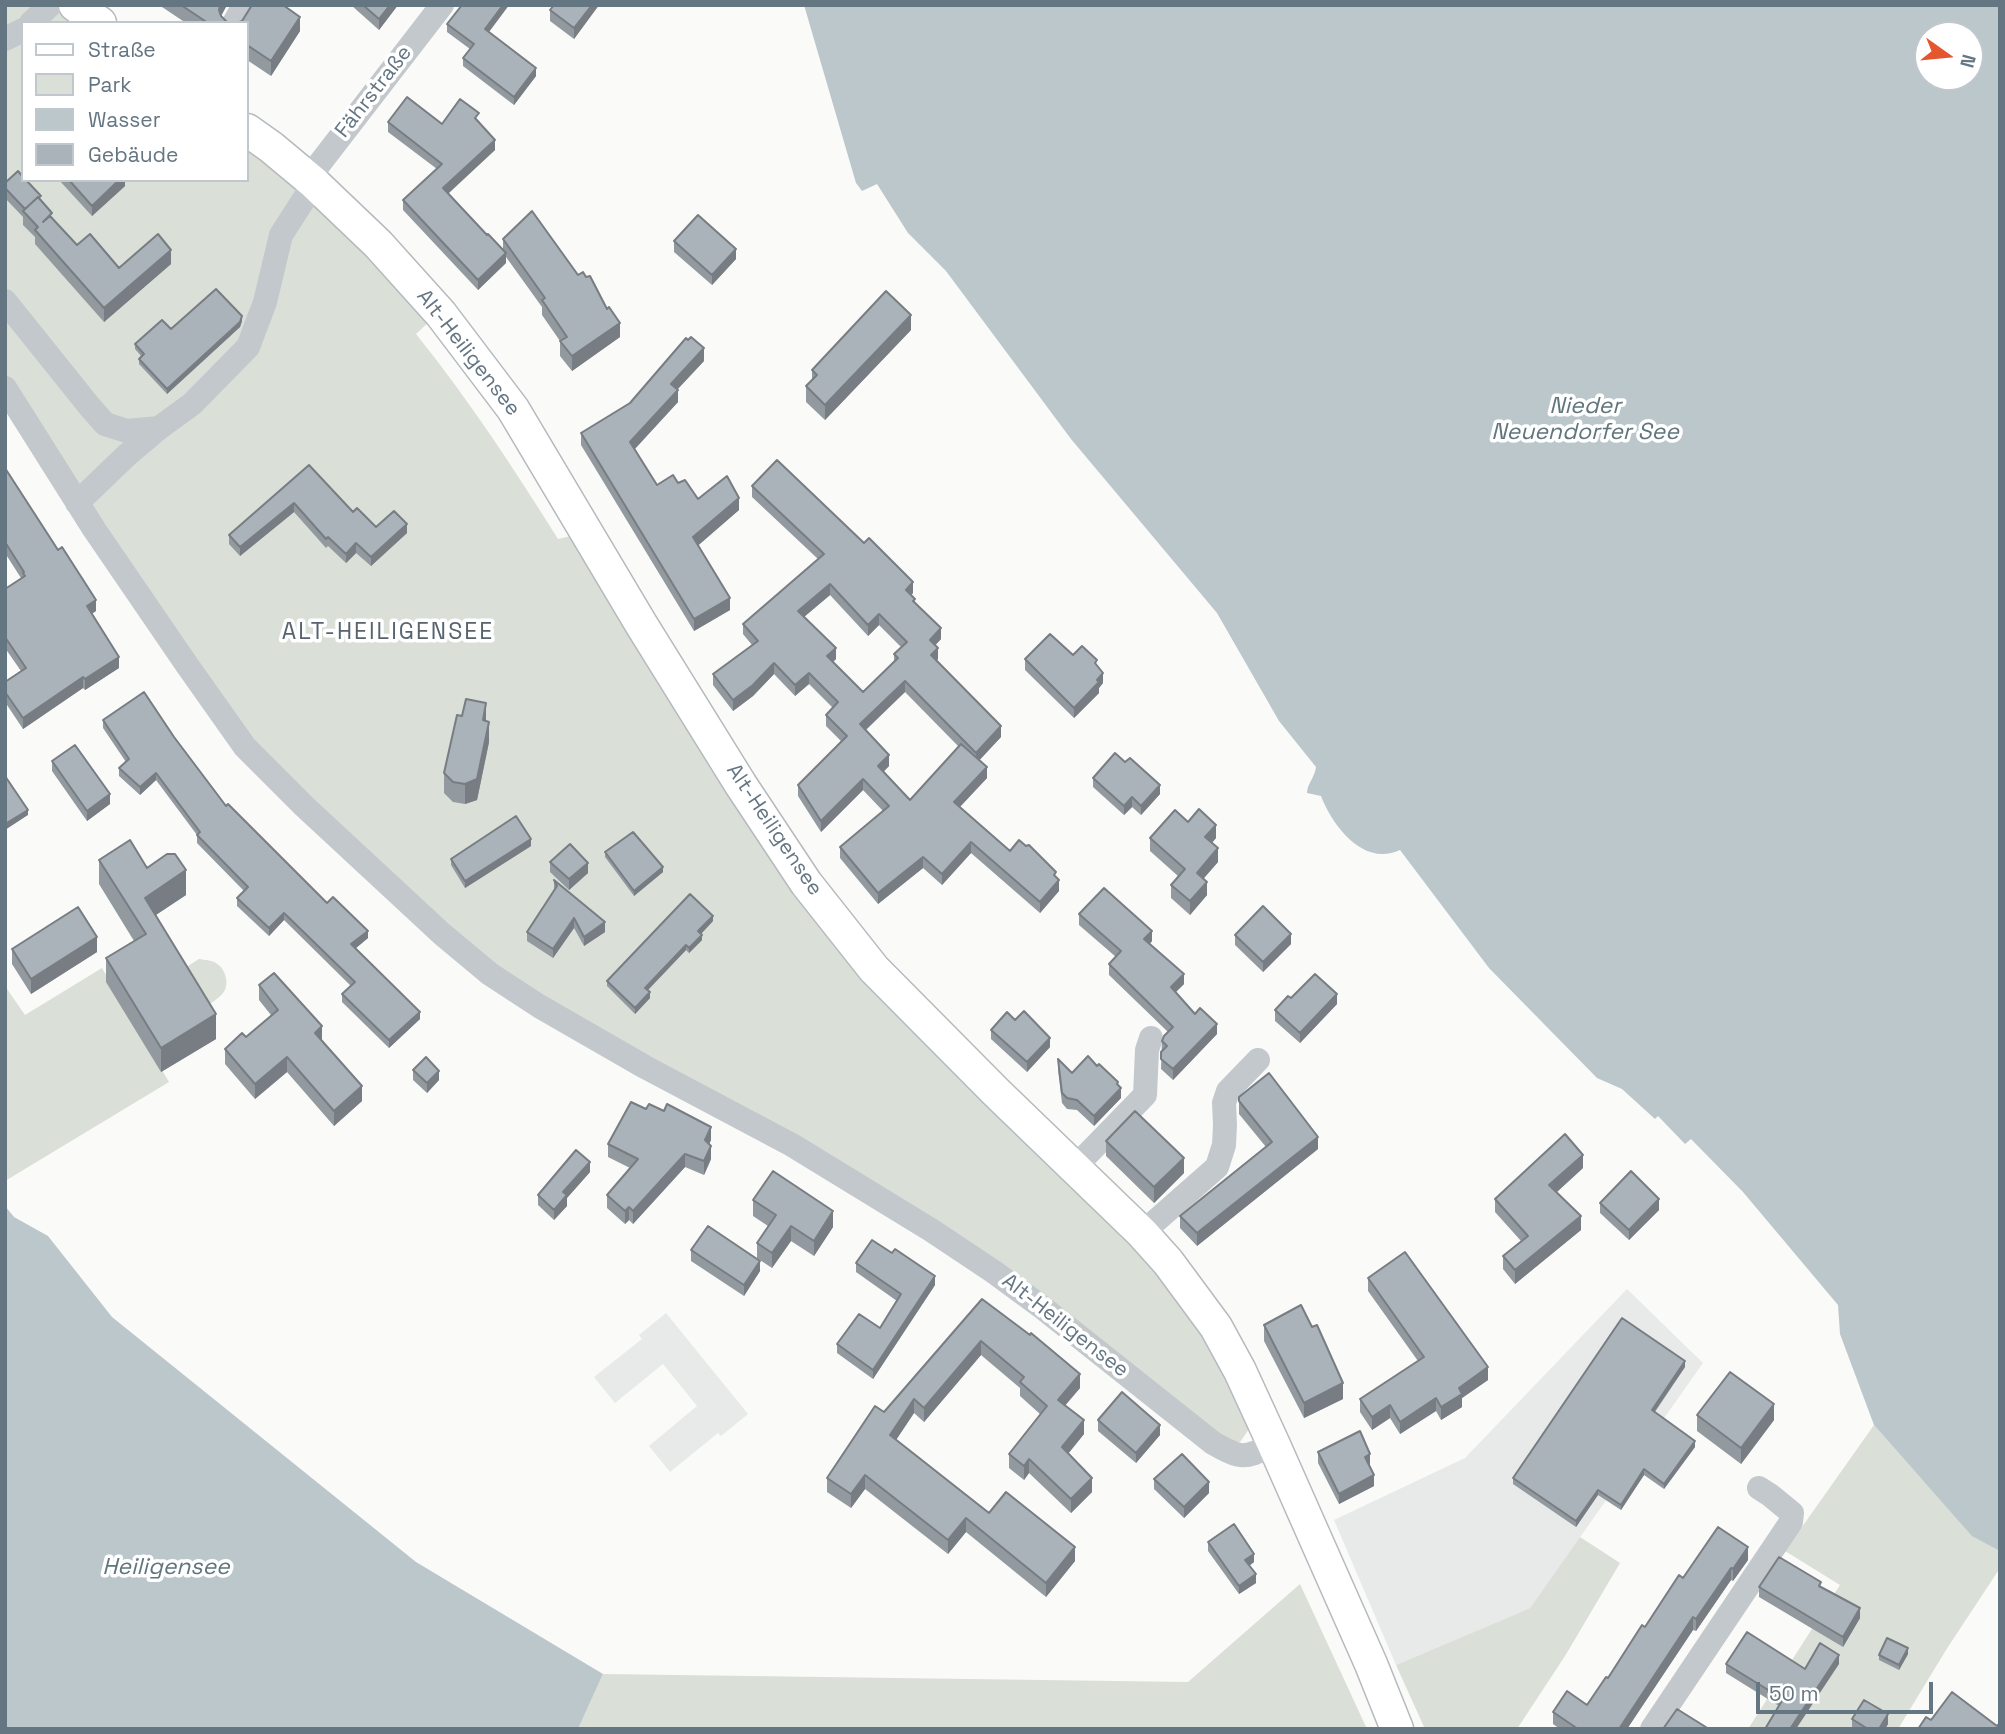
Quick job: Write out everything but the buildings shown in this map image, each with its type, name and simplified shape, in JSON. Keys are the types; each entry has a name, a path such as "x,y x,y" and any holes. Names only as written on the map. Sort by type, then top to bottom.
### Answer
{"main road":[{"path":"75,5 97,21"},
{"name":"Alt-Heiligensee","path":"248,131 313,182 378,244 441,314 513,409 741,785 806,883 874,969 963,1060 1142,1233 1168,1262 1216,1327 1240,1371 1274,1445 1398,1729"}],"street":[{"path":"33,21 50,5"},
{"path":"235,21 244,5"},
{"name":"Fährstraße","path":"313,182 317,167 442,5"},
{"path":"5,39 21,31"},
{"path":"77,503 127,455 192,404 248,347 265,302 281,235 295,216 313,182"},
{"path":"5,301 106,424 127,431 159,428"},
{"name":"Alt-Heiligensee","path":"5,388 77,503 245,747 304,806 442,934 490,974 539,1006 633,1060 792,1145 931,1230 1043,1308 1213,1444 1236,1456 1253,1454 1274,1445"},
{"path":"1074,1168 1145,1095 1147,1050 1151,1038"},
{"path":"1142,1233 1217,1167 1224,1145 1224,1103 1228,1091 1258,1060"},
{"path":"1652,1729 1791,1522 1792,1513 1759,1488"}],"shaded area":[{"path":"1627,1289 1703,1363 1530,1608 1396,1665 1334,1520 1465,1458"},
{"path":"666,1313 748,1414 721,1436 718,1433 670,1472 649,1446 697,1406 663,1364 615,1403 594,1377 642,1339 639,1335"}],"green space":[{"path":"5,5 55,5 76,21 21,21 21,182 248,182 248,145 387,269 431,320 416,334 490,434 558,539 576,535 729,788 1150,1262 1212,1349 1249,1429 1240,1442 1231,1443 1098,1341 483,963 274,772 5,378"},
{"path":"199,959 212,961 219,966 226,982 221,996 199,1010 177,973"},
{"path":"102,968 169,1082 5,1181 5,986 25,1015"},
{"path":"1874,1425 1921,1478 2000,1510 2000,1568 1898,1729 1748,1729 1840,1585 1785,1551"},
{"path":"1580,1537 1620,1563 1565,1656 1517,1729 1425,1729 1396,1665 1530,1608"},
{"path":"1300,1584 1367,1729 578,1729 603,1674 1188,1682"}],"water":[{"name":"Nieder Neuendorfer See","path":"804,5 2000,5 2000,1551 1972,1536 1874,1425 1840,1334 1838,1305 1743,1192 1691,1139 1685,1144 1658,1116 1655,1119 1622,1089 1597,1078 1489,968 1400,850 1387,854 1362,849 1333,820 1321,796 1307,793 1316,767 1279,721 1217,613 1071,439 946,271 908,233 877,184 862,191 856,183"},
{"name":"Heiligensee","path":"5,1206 14,1217 48,1236 112,1317 416,1562 603,1674 578,1729 5,1729"}],"district":[{"name":"ALT-HEILIGENSEE","path":"388,633"}]}
